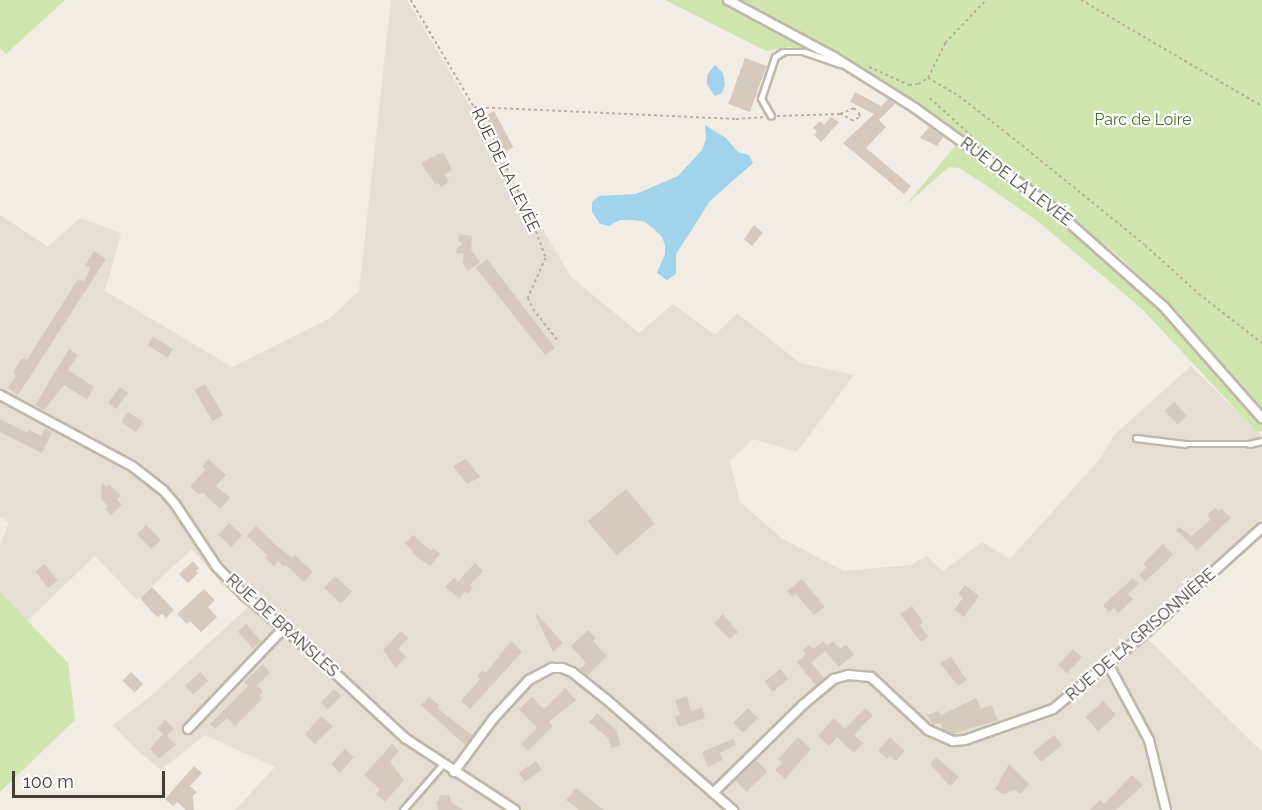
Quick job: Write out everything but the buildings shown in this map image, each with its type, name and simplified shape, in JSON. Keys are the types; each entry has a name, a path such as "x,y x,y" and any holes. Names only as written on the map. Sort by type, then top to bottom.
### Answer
{"street":[{"name":"RUE DE LA LEVÉE","path":"728,0 848,65 915,108 993,163 1095,244 1164,307 1262,418"},
{"name":"RUE DE BRANSLES","path":"0,395 132,466 163,490 217,567 244,595 284,628 405,738 515,810"},
{"name":"RUE DE LA GRISONNIÈRE","path":"714,793 782,725 834,679 859,674 871,677 928,730 952,741 965,740 1053,709 1108,664 1262,528"},
{"path":"188,729 284,628"},
{"path":"1108,664 1149,740 1166,810"},
{"path":"454,772 493,719 529,680 552,668 562,668 572,672 606,699 733,810"}],"lane":[{"path":"771,116 761,99 775,57 783,52 805,52 848,65"},
{"path":"1136,438 1185,444 1250,444 1262,441"},
{"path":"403,810 443,765"}],"path":[{"name":"RUE DE LA LEVÉE","path":"411,0 474,107 532,220 546,258 528,298 533,309 559,342"},
{"path":"867,66 909,85 918,84 928,78 945,43 986,0"},
{"path":"1081,0 1262,106"},
{"path":"928,78 959,96 1017,142 1145,245 1212,305 1262,343"},
{"path":"930,98 977,141"},
{"path":"474,107 736,119 840,114 854,108 860,114 859,118 852,121 840,114"}],"shaded area":[{"path":"391,0 407,0 571,277 639,333 673,304 715,335 737,313 800,363 854,375 797,452 753,439 730,461 740,502 783,539 844,571 910,565 927,556 943,571 982,542 1010,559 1099,460 1114,435 1191,366 1262,436 1262,523 1145,636 1262,752 1262,810 235,810 275,767 205,735 161,770 137,750 113,725 151,696 249,606 222,585 192,549 137,600 95,556 25,623 0,601 0,545 9,522 0,517 0,215 48,247 80,218 121,233 105,291 232,367 329,319 359,291"}],"green space":[{"path":"0,0 65,0 6,54 0,48"},
{"path":"665,0 721,0 821,54 819,56 790,47 766,51"},
{"name":"Parc de Loire","path":"733,0 1262,0 1262,409 1159,295 1120,257 1037,190 983,150"},
{"path":"957,144 1030,195 1127,278 1216,370 1262,424 1262,431 1257,432 1142,309 1036,220 959,168 949,167 906,205"},
{"path":"0,592 68,663 75,720 0,792"}],"water":[{"path":"715,65 723,73 725,85 722,93 715,96 707,84 707,75"},
{"path":"705,125 726,138 738,152 749,155 753,163 710,201 676,254 676,274 667,280 657,273 665,254 662,237 645,222 620,220 609,226 600,224 592,212 592,202 599,196 636,194 678,176 702,150 706,139"}]}
